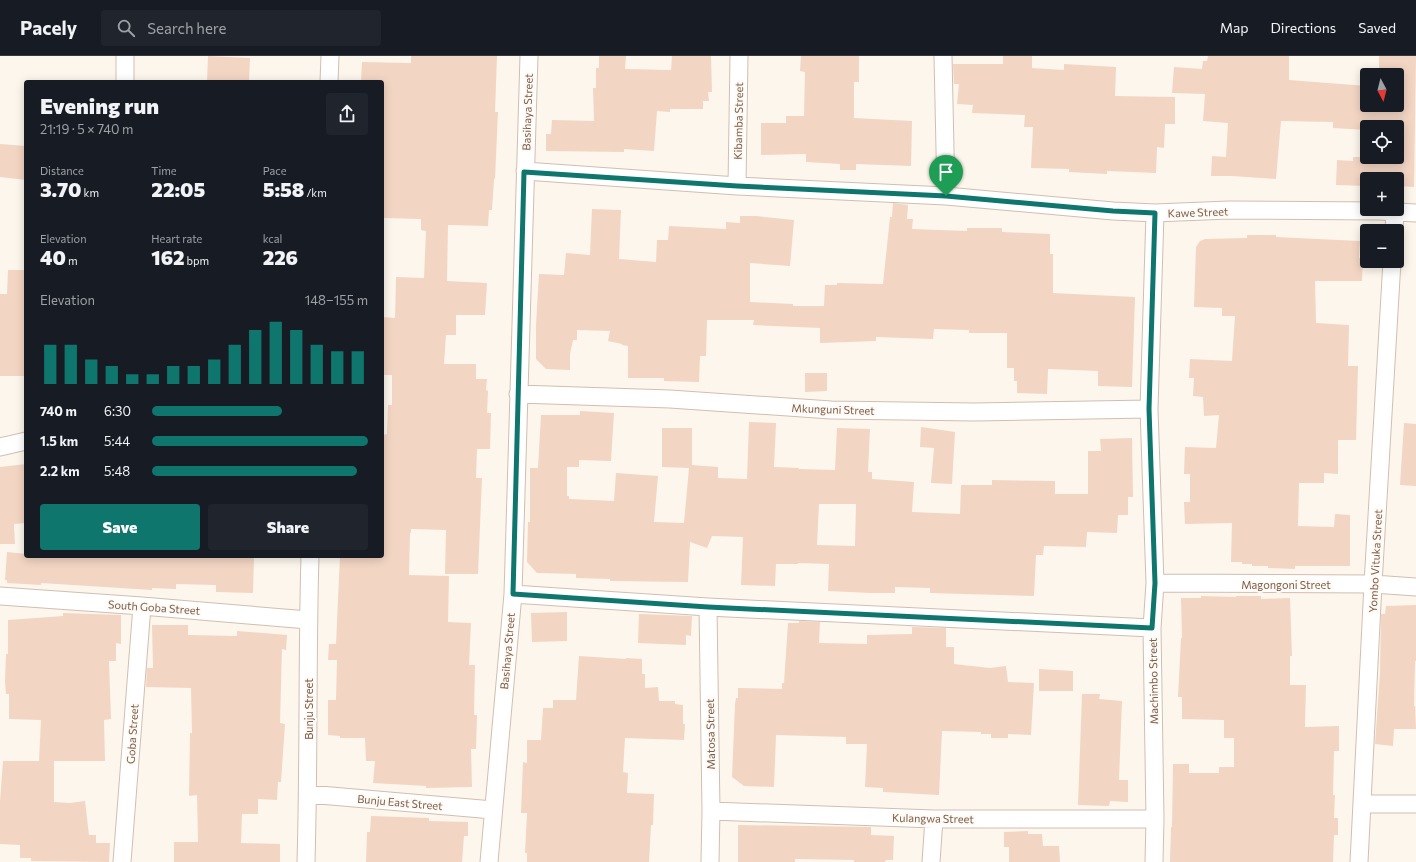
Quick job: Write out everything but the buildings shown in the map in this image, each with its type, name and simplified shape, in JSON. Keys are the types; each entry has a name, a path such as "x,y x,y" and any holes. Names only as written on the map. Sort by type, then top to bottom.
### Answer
{"street":[{"path":"124,80 125,56"},
{"path":"329,80 330,56"},
{"name":"Basihaya Street","path":"489,862 513,594 524,172 529,56"},
{"name":"Kibamba Street","path":"737,186 740,56"},
{"path":"943,56 946,196"},
{"name":"Kawe Street","path":"524,172 737,186 946,196 1113,211 1155,213 1229,210 1360,211"},
{"name":"Kawe Street","path":"1404,212 1416,213"},
{"name":"Machimbo Street","path":"1154,862 1155,819 1152,628 1155,583 1149,409 1155,213"},
{"name":"Yombo Vituka Street","path":"1359,862 1373,584 1392,268"},
{"name":"Mkunguni Street","path":"518,394 670,399 831,410 976,412 1149,409"},
{"path":"0,447 24,441"},
{"name":"Bunju Street","path":"306,862 310,558"},
{"name":"Magongoni Street","path":"1155,583 1373,584 1416,587"},
{"path":"513,594 708,607 1152,628"},
{"name":"South Goba Street","path":"0,596 308,620"},
{"name":"Goba Street","path":"122,862 142,606"},
{"name":"Matosa Street","path":"708,607 711,811 710,862"},
{"name":"Bunju East Street","path":"308,794 493,810"},
{"path":"1362,804 1416,804"},
{"name":"Kulangwa Street","path":"711,811 934,819 1155,819"},
{"path":"931,862 934,819"}],"route":[{"path":"524,172 737,186 946,196 1113,211 1155,213 1149,409 1155,583 1152,628 708,607 513,594 524,172"}]}
